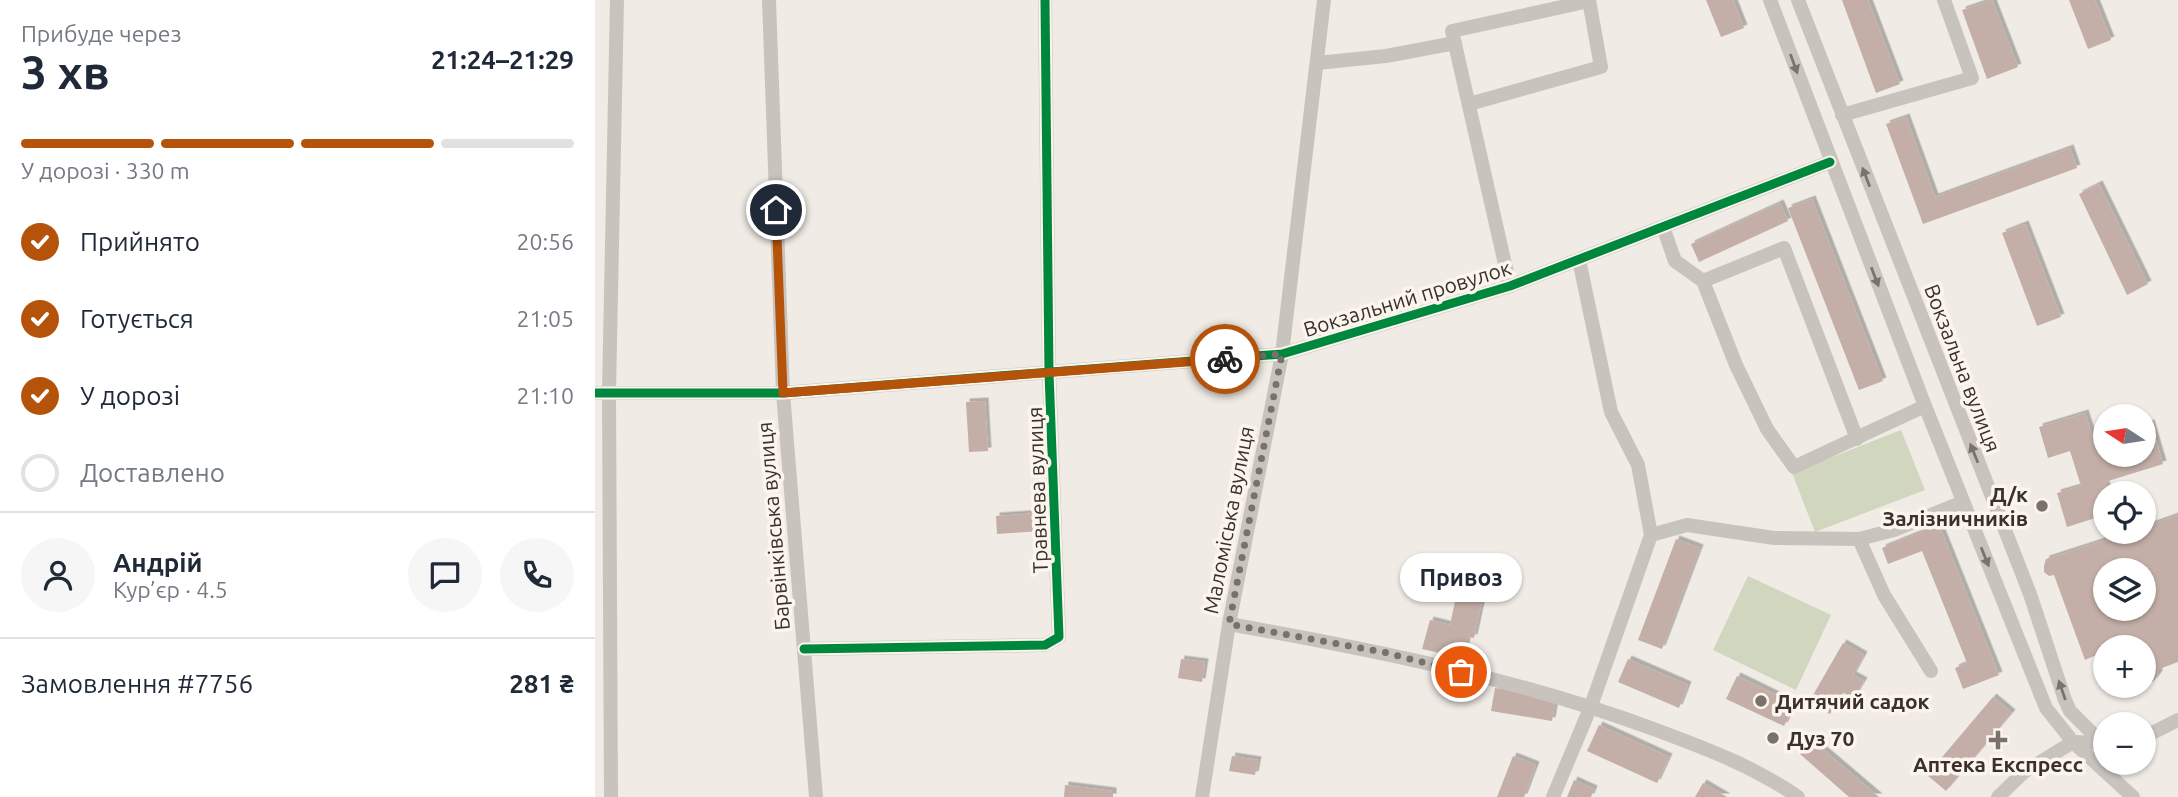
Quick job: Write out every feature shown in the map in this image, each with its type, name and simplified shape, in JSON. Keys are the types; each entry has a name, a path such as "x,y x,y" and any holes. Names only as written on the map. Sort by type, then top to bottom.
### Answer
{"street":[{"path":"611,797 602,392 617,0"},
{"name":"Барвінківська вулиця","path":"769,0 783,393 816,797"},
{"name":"Травнева вулиця","path":"804,649 1040,646 1055,641 1060,632 1049,373 1045,0"},
{"name":"Маломіська вулиця","path":"1202,797 1229,624 1282,354 1324,0"},
{"path":"1317,63 1386,56 1589,0 1601,67 1469,104"},
{"path":"1770,0 1925,406 2046,708 2073,743 2133,797"},
{"name":"Вокзальна вулиця","path":"1798,0 2030,594 2065,700 2070,711 2093,733"},
{"path":"1842,116 1972,78 1944,0"},
{"path":"1453,37 1510,286"},
{"name":"Вокзальний провулок","path":"602,392 783,393 1282,354 1510,286 1831,162"},
{"path":"1663,227 1675,261 1703,281 1736,365 1767,429 1794,467 1925,406"},
{"path":"1703,281 1784,248 1857,439"},
{"path":"1553,797 1591,706 1651,535 1638,465 1611,412 1579,260"},
{"path":"1651,535 1687,525 1774,538 1859,539 1894,530 1963,502"},
{"path":"1859,539 1884,595 1931,671"},
{"path":"1229,624 1383,652 1591,706 1732,758 1798,797"},
{"path":"2156,731 2178,719"},
{"path":"1998,797 2024,772 2073,743 2093,743"}],"green space":[{"path":"1901,430 1925,490 1815,532 1792,473"},
{"path":"1748,576 1831,615 1796,690 1713,650"}],"building":[{"path":"1706,0 1733,0 1744,28 1721,37"},
{"path":"1842,0 1868,0 1900,84 1876,93"},
{"path":"1992,0 2018,67 1987,79 1962,10"},
{"path":"2069,0 2095,0 2111,40 2088,49"},
{"path":"1906,117 1935,197 2070,148 2077,168 1923,224 1886,124"},
{"path":"2099,184 2148,284 2127,295 2079,194"},
{"path":"1812,199 1883,381 1859,390 1788,208"},
{"path":"1780,203 1788,221 1699,262 1691,244"},
{"path":"2025,224 2061,317 2037,326 2002,233"},
{"path":"985,401 988,451 969,452 966,402"},
{"path":"2085,413 2093,438 2093,467 2153,467 2108,481 2093,481 2093,519 2067,527 2057,493 2081,486 2070,451 2048,458 2039,427"},
{"path":"2156,440 2163,464 2156,466"},
{"path":"1041,513 1042,531 997,534 996,516"},
{"path":"2178,515 2178,662 2159,669 2156,678 2156,635 2093,635 2093,656 2085,660 2054,575 2049,576 2044,572 2046,559 2093,544 2156,544 2156,523"},
{"path":"1939,525 1999,675 1963,689 1955,668 1967,663 1922,551 1888,564 1882,548"},
{"path":"1676,539 1700,548 1662,649 1638,640"},
{"path":"1460,578 1486,583 1474,638 1468,637 1463,658 1422,649 1430,620 1450,625"},
{"path":"1843,643 1864,655 1853,675 1864,681 1853,699 1843,692 1830,714 1809,702"},
{"path":"1181,659 1205,662 1202,682 1178,678"},
{"path":"1628,659 1688,685 1679,708 1618,682"},
{"name":"Дитячий садок","path":"1737,676 1795,704 1784,726 1726,699"},
{"path":"1495,688 1556,698 1552,721 1491,711"},
{"path":"1993,697 2012,713 1946,791 1927,775"},
{"path":"1599,725 1669,757 1657,783 1587,751"},
{"path":"1812,740 1879,797 1849,797 1800,754"},
{"path":"1232,756 1258,760 1255,775 1229,771"},
{"path":"1513,756 1536,765 1524,797 1497,797"},
{"path":"1574,780 1594,789 1591,797 1567,797"},
{"path":"1703,783 1727,797 1695,797"},
{"path":"1065,785 1113,791 1113,797 1064,797"}],"cycle path":[{"path":"804,649 1045,645 1059,637 1049,373 1045,0"},
{"path":"595,393 783,393 1282,354 1510,286 1830,162"}],"way so far":[{"path":"1225,359 1282,354 1229,624 1383,652 1461,672"}],"place":[{"name":"Д/к Залізничників","path":"2042,506"},
{"name":"Привоз","path":"1461,672"},
{"name":"Дитячий садок","path":"1761,701"},
{"name":"Дуз 70","path":"1773,738"},
{"name":"Аптека Експресс","path":"1998,740"}],"route":[{"path":"776,210 783,393 1225,359"}]}
